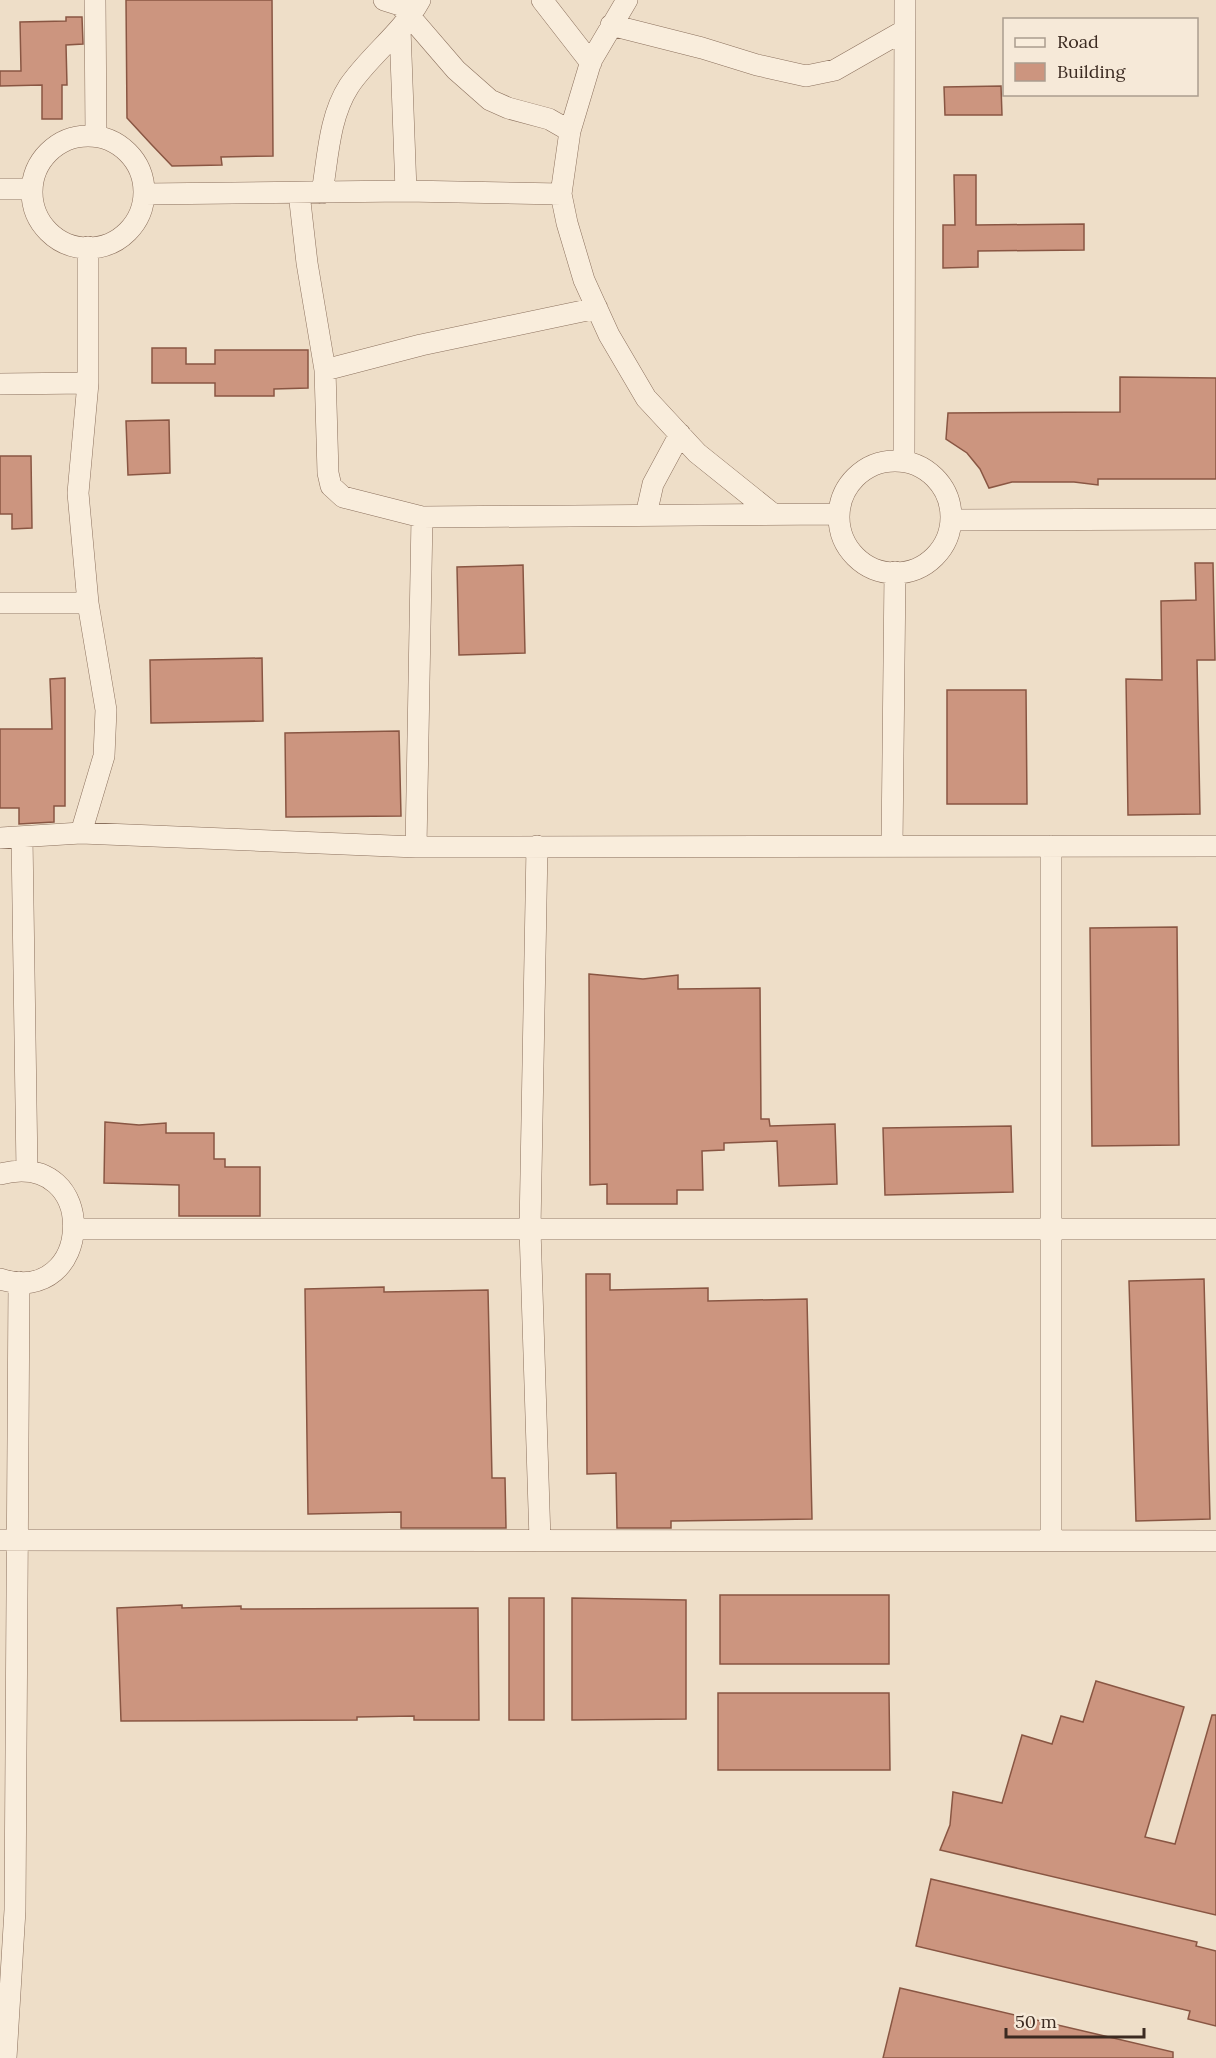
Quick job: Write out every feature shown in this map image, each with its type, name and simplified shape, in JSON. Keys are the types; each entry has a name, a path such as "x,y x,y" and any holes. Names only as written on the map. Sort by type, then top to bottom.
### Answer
{"street":[{"path":"95,0 96,136"},
{"path":"384,0 400,5 456,69 490,100 508,108 549,119 570,131"},
{"path":"542,0 591,63"},
{"path":"627,0 591,63 570,131 561,194 584,280 609,335 646,398 697,453 772,514"},
{"path":"904,461 905,0"},
{"path":"406,191 410,15"},
{"path":"322,193 337,109 350,85 410,15"},
{"path":"611,25 806,76 835,70 905,30"},
{"path":"96,136 114,141 130,154 142,175 145,194 139,218 124,236 105,246 88,247 62,242 44,227 34,208 31,189 38,166 53,148 71,138 96,136"},
{"path":"0,189 31,189"},
{"path":"145,194 406,191 561,194"},
{"path":"299,193 306,263 325,370 327,463 331,486 343,498 422,517 838,514"},
{"path":"81,833 104,756 106,710 88,603 78,493 88,383 88,247"},
{"path":"325,370 421,345 597,308"},
{"path":"0,384 88,383"},
{"path":"646,515 653,484 680,434"},
{"path":"904,461 922,466 938,479 950,500 952,520 946,543 932,561 912,571 895,572 869,567 851,552 841,534 838,514 845,491 860,473 878,463 904,461"},
{"path":"416,847 422,517"},
{"path":"952,520 1216,519"},
{"path":"892,846 895,572"},
{"path":"0,603 88,603"},
{"path":"0,838 81,833 416,847 1216,846"},
{"path":"22,837 27,1171"},
{"path":"537,846 530,1229 540,1540"},
{"path":"1051,846 1051,1541"},
{"path":"0,1174 27,1171 45,1176 61,1189 73,1209 76,1229 69,1253 55,1270 36,1281 9,1281 9,1540 15,1910 6,2058"},
{"path":"76,1229 1216,1229"},
{"path":"9,1540 1216,1541"}],"building":[{"path":"126,0 272,0 273,156 221,157 222,165 172,166 151,144 127,118"},
{"path":"66,17 82,17 83,44 66,45 67,85 62,85 62,119 42,119 42,85 0,86 0,71 21,71 20,22 66,21"},
{"path":"1001,86 1002,115 945,115 944,87"},
{"path":"954,175 976,175 976,225 1084,224 1084,250 978,251 978,267 943,268 943,225 955,225"},
{"path":"152,348 186,348 186,364 215,364 215,350 308,350 308,388 274,389 274,396 215,396 215,383 152,383"},
{"path":"1120,377 1216,378 1216,479 1098,479 1098,485 1074,482 1012,482 989,488 980,469 967,453 946,439 948,413 1120,412"},
{"path":"169,420 170,473 128,475 126,421"},
{"path":"0,456 31,456 32,528 12,529 12,514 0,514"},
{"path":"1195,563 1213,563 1215,660 1197,660 1200,814 1128,815 1126,679 1162,680 1161,601 1196,600"},
{"path":"523,565 525,653 459,655 457,567"},
{"path":"262,658 263,721 151,723 150,660"},
{"path":"65,678 65,806 54,806 54,822 19,824 19,808 0,808 0,729 52,729 50,679"},
{"path":"947,690 1026,690 1027,804 947,804"},
{"path":"399,731 401,816 286,817 285,733"},
{"path":"1177,927 1179,1145 1092,1146 1090,928"},
{"path":"589,974 643,979 678,975 678,989 760,988 761,1119 769,1119 770,1126 835,1124 837,1184 779,1186 777,1141 724,1143 724,1150 702,1151 703,1190 677,1190 677,1204 607,1204 607,1184 590,1185"},
{"path":"105,1122 139,1125 166,1123 166,1133 214,1133 214,1159 225,1159 225,1167 260,1167 260,1216 179,1216 179,1185 104,1183"},
{"path":"1011,1126 1013,1192 885,1195 883,1128"},
{"path":"586,1274 610,1274 610,1290 708,1288 708,1301 807,1299 812,1519 671,1521 671,1528 617,1528 616,1473 587,1474"},
{"path":"1204,1279 1210,1519 1136,1521 1129,1281"},
{"path":"384,1287 384,1292 488,1290 492,1478 505,1478 506,1528 401,1528 401,1512 308,1514 305,1289"},
{"path":"720,1595 889,1595 889,1664 720,1664"},
{"path":"509,1598 544,1598 544,1720 509,1720"},
{"path":"572,1598 686,1600 686,1719 572,1720"},
{"path":"182,1605 182,1608 241,1606 241,1609 478,1608 479,1720 414,1720 414,1716 357,1717 357,1720 121,1721 117,1608"},
{"path":"1096,1681 1184,1707 1145,1837 1175,1844 1212,1715 1216,1715 1216,1915 940,1850 950,1825 953,1792 1002,1803 1022,1735 1052,1744 1061,1716 1083,1722"},
{"path":"718,1693 889,1693 890,1770 718,1770"},
{"path":"931,1879 1197,1942 1196,1946 1216,1951 1216,2026 1188,2019 1190,2011 916,1946"},
{"path":"900,1988 1173,2052 1173,2058 883,2058"}]}
